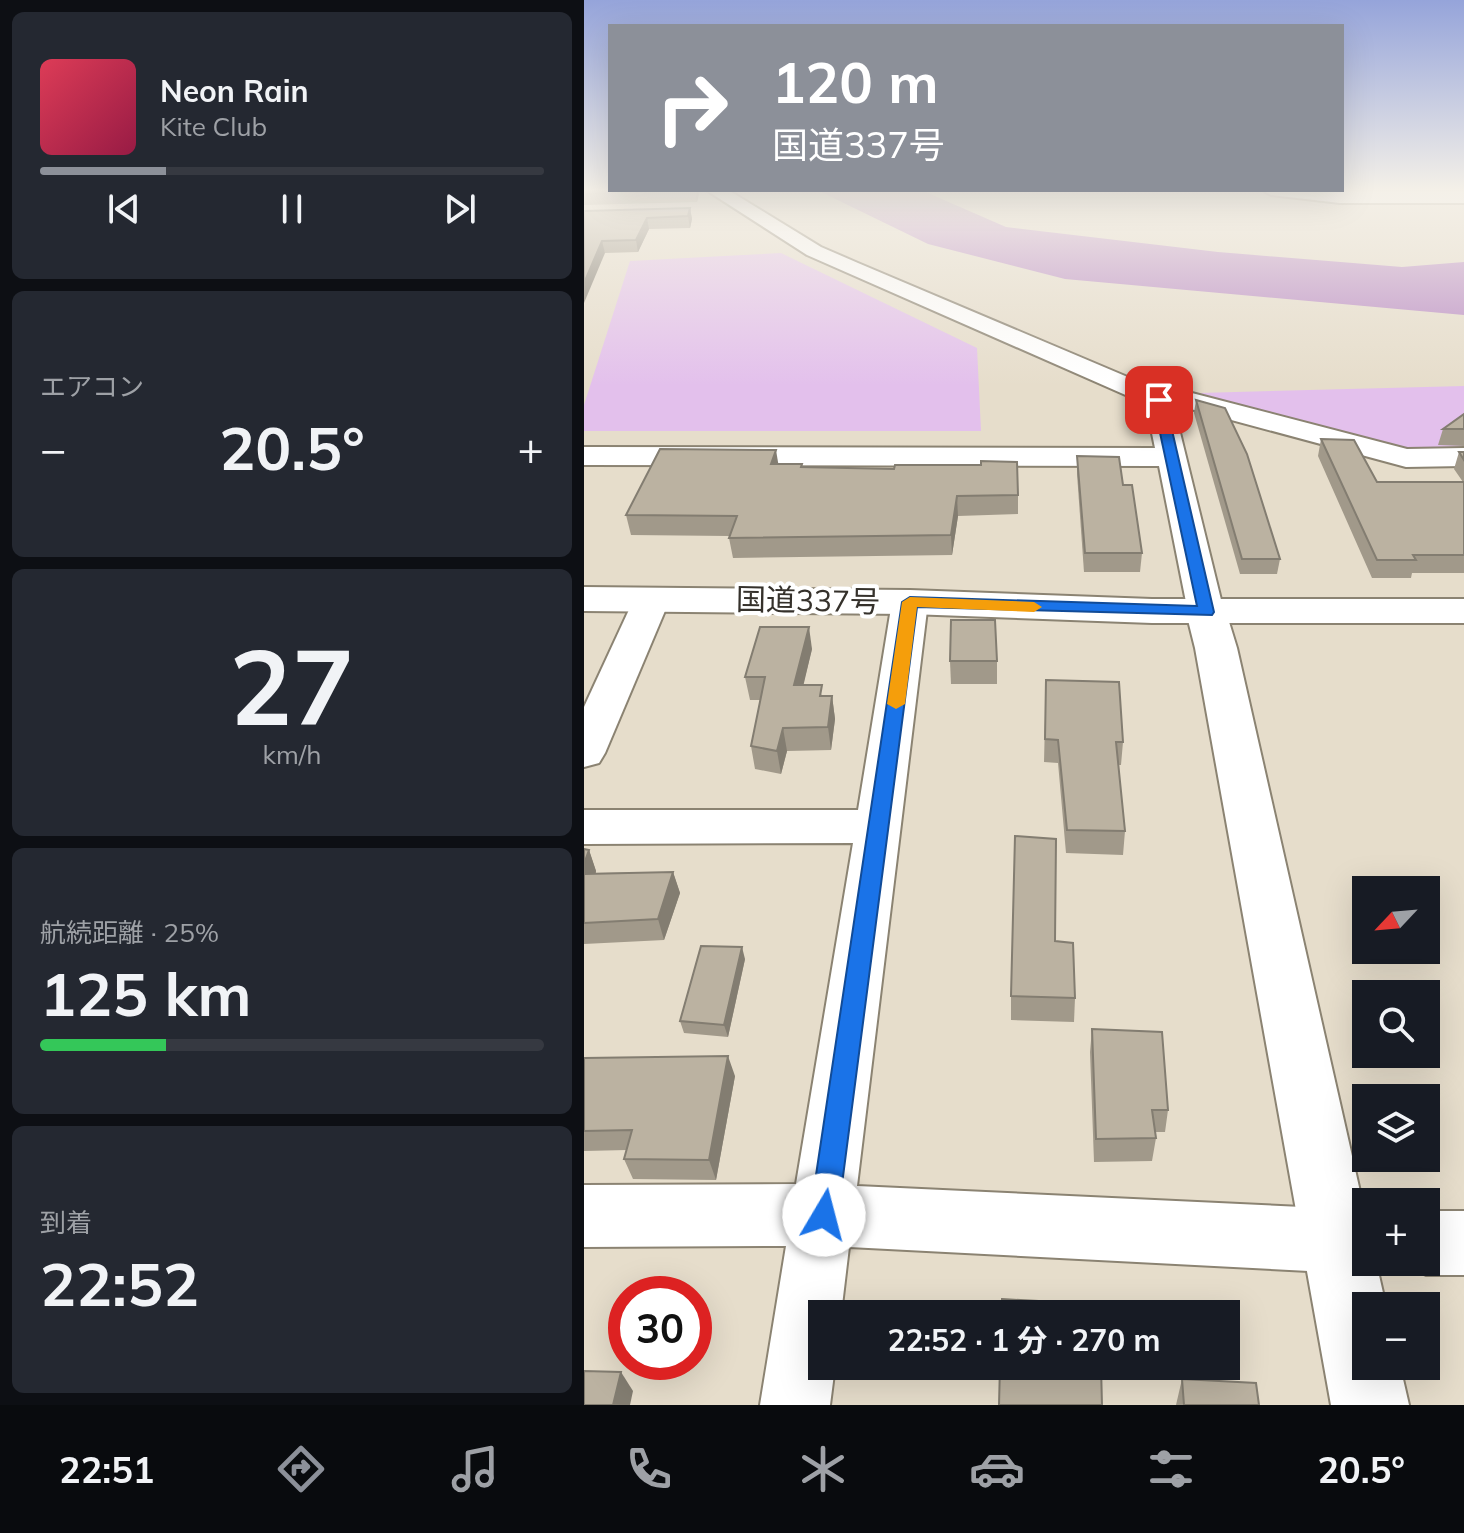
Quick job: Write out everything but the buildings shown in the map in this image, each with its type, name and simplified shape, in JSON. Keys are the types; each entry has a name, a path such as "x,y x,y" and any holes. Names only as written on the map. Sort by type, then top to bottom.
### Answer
{"main road":[{"name":"国道337号","path":"584,599 910,602 1206,612 1464,611"},
{"path":"1206,612 1352,1242"},
{"path":"1356,1276 1370,1405"}],"street":[{"path":"824,256 1159,400 1188,400 1406,458 1464,457"},
{"path":"1159,400 1206,612"},
{"path":"584,456 1171,457"},
{"path":"584,753 652,599"},
{"path":"795,1405 910,602"},
{"path":"584,827 879,826"},
{"path":"584,1216 824,1215 1352,1242"},
{"path":"1440,1243 1464,1243"}],"shaded area":[{"path":"786,256 977,348 981,431 584,431 584,405 630,261"},
{"path":"973,256 1262,256 1402,267 1464,262 1464,315 1065,279"},
{"path":"1464,386 1464,449 1403,451 1199,393"}],"slow traffic":[{"path":"896,704 910,602 1034,607"}],"route":[{"path":"824,1215 910,602 1206,612 1159,400"}]}
